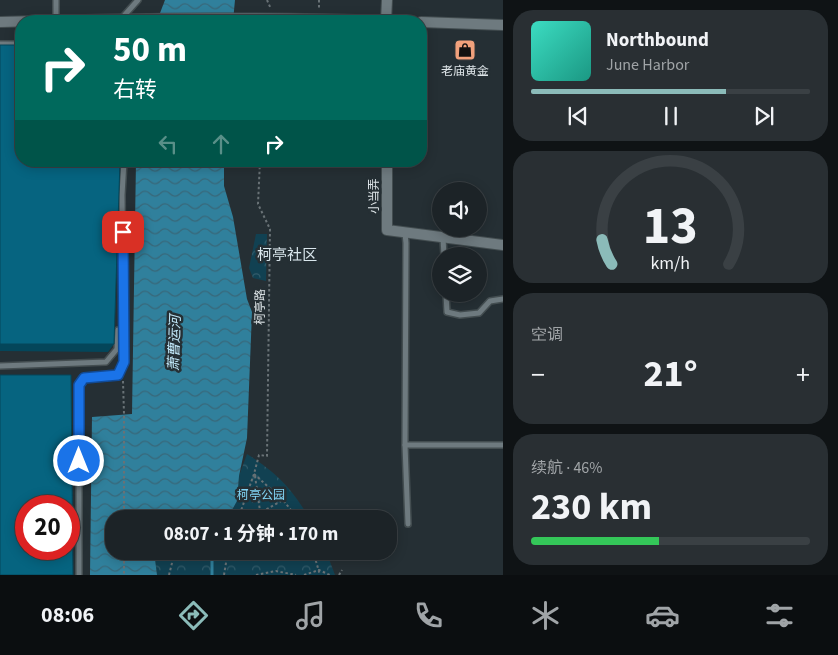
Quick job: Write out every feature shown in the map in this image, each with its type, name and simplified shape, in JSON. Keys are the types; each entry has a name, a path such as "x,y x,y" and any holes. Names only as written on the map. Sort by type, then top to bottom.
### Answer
{"street":[{"path":"387,0 387,15"},
{"path":"0,22 15,21"},
{"path":"427,22 503,25"},
{"name":"小当弄","path":"387,167 387,230 405,233"},
{"path":"405,233 503,245"}],"lane":[{"path":"56,0 56,15"},
{"path":"125,15 138,0"},
{"path":"0,44 15,44"},
{"path":"79,575 79,385 84,378 118,375 124,362 122,195 124,167"},
{"path":"405,233 405,444 408,524"},
{"path":"443,238 444,247"},
{"path":"446,302 447,312 460,315 479,312 490,301 503,299"},
{"path":"0,366 106,362 117,349 118,330"},
{"path":"405,444 503,445"}],"path":[{"name":"柯亭路","path":"254,474 259,455 267,456 270,229 258,204 260,167"},
{"path":"118,375 124,383 124,510"},
{"path":"254,474 290,510"},
{"path":"254,474 260,510"},
{"path":"241,510 254,474"},
{"path":"264,510 282,500"},
{"path":"124,560 124,575"},
{"path":"169,575 173,560"},
{"path":"224,575 226,560"},
{"path":"316,560 320,575"},
{"path":"304,575 319,570 330,575"},
{"path":"338,575 342,570"},
{"path":"256,575 276,571 296,575"}],"green space":[{"path":"256,234 267,234 266,281 253,278 249,268"},
{"name":"柯亭公园","path":"247,454 283,482 304,510 232,510 237,501 239,476"},
{"path":"155,560 329,560 335,575 157,575"}],"water":[{"path":"165,0 235,0 234,15 159,15"},
{"name":"萧曹运河","path":"136,167 224,167 224,186 233,217 247,299 252,312 247,438 239,476 237,501 232,510 105,510 105,560 155,560 157,575 90,575 92,417 132,414"}],"building":[{"path":"0,45 15,45 15,167 120,167 114,344 0,344"},
{"path":"0,375 71,375 72,495 15,495 15,560 73,560 73,575 0,575"}],"waterway":[{"path":"212,560 212,575"}],"place":[{"name":"老庙黄金","path":"465,50"}],"district":[{"name":"柯亭社区","path":"287,255"}],"route":[{"path":"79,461 79,385 84,378 118,375 124,362 123,232"}]}
